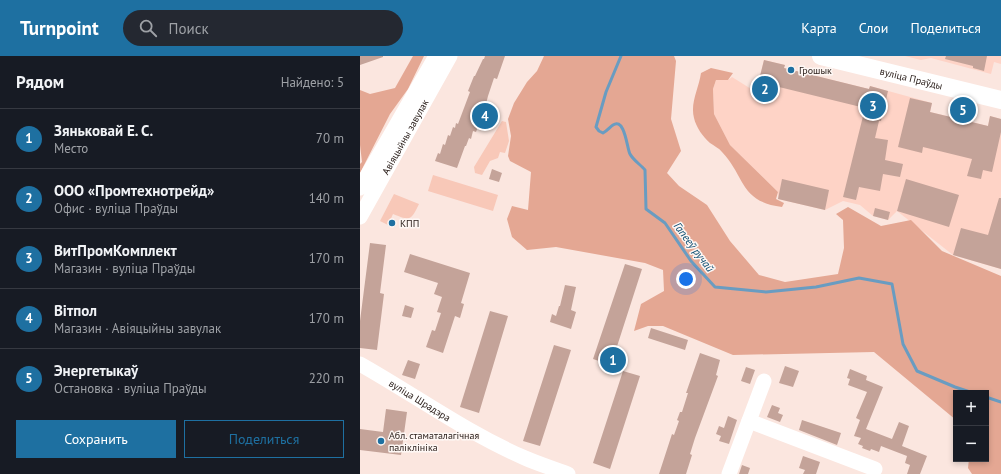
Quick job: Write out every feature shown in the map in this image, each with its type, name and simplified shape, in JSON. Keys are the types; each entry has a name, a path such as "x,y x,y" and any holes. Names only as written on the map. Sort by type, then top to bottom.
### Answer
{"main road":[{"name":"вуліца Праўды","path":"821,56 1001,100"}],"street":[{"name":"Авіяцыйны завулак","path":"360,188 436,56"},
{"name":"Авіяцыйны завулак","path":"360,217 450,56"},
{"name":"вуліца Шрадэра","path":"360,364 509,451 526,459 568,474"},
{"path":"729,474 764,381"},
{"path":"749,421 875,469"}],"shaded area":[{"path":"413,56 424,56 408,89 390,114 360,173 360,164 362,162 360,145 360,90 370,94 395,88"},
{"path":"544,56 674,56 676,61 671,119 681,151 667,173 679,186 707,205 730,241 759,275 785,282 838,274 844,248 843,220 836,214 848,207 881,226 911,220 942,251 1001,276 1001,474 972,474 968,468 969,462 989,462 989,390 953,390 953,418 874,352 733,355 663,326 648,326 634,331 641,304 664,291 663,270 645,263 556,247 527,250 512,237 507,219 512,206 528,210 531,172 510,161 508,156 511,136 508,119 514,103 527,82 537,71"},
{"path":"905,56 1001,56 1001,64 994,62 991,74 931,58 921,60"},
{"path":"764,60 785,65 784,68 869,89 870,86 932,103 930,112 988,126 990,116 1001,119 1001,269 953,255 897,211 888,220 873,216 860,205 843,201 825,210 778,199 778,192 730,145 714,114 713,89 716,80 728,80 732,77 756,92"},
{"path":"711,68 733,73 728,80 716,80 713,89 714,114 730,145 778,192 776,199 784,203 782,207 758,200 751,194 721,151 707,141 698,128 693,112 694,101 701,73"},
{"path":"502,121 506,122 509,141 505,153 500,152 498,158 490,161 482,175 475,173 474,167"},
{"path":"433,175 498,195 493,211 428,191"},
{"path":"394,194 419,204 414,214 409,218 403,218 393,214 388,225 380,221"}],"building":[{"path":"360,56 383,56 383,57 360,65"},
{"path":"485,56 505,56 497,79 494,78 488,96 486,104 489,105 483,122 480,121 476,132 473,131 471,139 469,138 457,168 435,161 438,153 440,154 443,144 445,145 448,135 450,136 456,123 458,124 470,92 468,91"},
{"path":"946,56 987,56 984,71 973,68 973,66 945,59"},
{"path":"764,60 785,65 784,68 869,89 870,86 888,91 881,121 879,121 875,138 888,140 885,160 903,164 900,177 883,174 880,191 859,187 856,200 843,197 865,108 779,87 776,97 756,92"},
{"path":"910,98 932,103 930,112 988,126 990,116 1001,119 1001,132 992,172 983,170 981,179 967,176 972,159 923,147 922,153 898,147"},
{"path":"492,169 502,173 499,182 489,179"},
{"path":"782,179 829,190 825,210 778,199"},
{"path":"906,179 959,195 949,227 897,211"},
{"path":"999,198 1001,198 1001,269 953,255 961,228 988,235"},
{"path":"875,208 890,212 888,220 873,216"},
{"path":"370,243 386,245 380,293 384,294 377,350 360,348 360,321"},
{"path":"410,254 470,273 461,303 464,304 460,318 455,316 443,353 426,347 432,330 435,331 441,313 437,312 442,297 434,294 438,283 404,272"},
{"path":"625,264 642,269 611,365 593,359"},
{"path":"565,285 576,287 571,310 576,312 571,329 550,322 552,314 556,316"},
{"path":"405,305 414,308 411,318 402,316"},
{"path":"490,311 508,316 479,413 460,407"},
{"path":"651,328 688,340 685,350 648,338"},
{"path":"554,345 571,350 540,446 523,441"},
{"path":"700,353 720,360 716,375 718,376 695,438 690,454 692,455 686,474 659,474 672,434 674,435 679,421 677,420 680,412 682,412 688,393 686,393"},
{"path":"408,360 420,364 415,379 402,375"},
{"path":"785,366 799,371 793,387 779,383"},
{"path":"746,367 755,370 750,384 741,381"},
{"path":"850,369 867,376 866,380 883,387 866,429 892,439 899,422 909,426 902,446 927,456 920,474 907,474 910,465 905,463 907,456 881,446 879,452 871,449 870,451 862,448 863,446 858,444 861,438 854,436 860,420 856,418 867,392 848,385 850,379 847,378"},
{"path":"623,371 640,376 610,469 593,463"},
{"path":"772,405 780,408 778,413 783,415 780,422 767,417"},
{"name":"Абл. стаматалагічная паліклініка","path":"386,409 407,412 401,455 360,450 360,429 383,432"},
{"path":"728,416 737,420 729,444 719,441 721,436 716,434 719,426 724,428"},
{"path":"802,420 841,433 837,445 799,430"},
{"path":"803,456 820,462 816,474 803,474 805,470 799,468"},
{"path":"742,465 750,468 748,474 739,474"}],"waterway":[{"name":"Гапееў ручай","path":"621,56 606,92 596,127 603,133 613,125 617,124 623,129 630,154 645,170 646,209 665,223 691,261 715,287 766,292 816,287 859,278 892,284 903,344 917,371 964,390"},
{"name":"Гапееў ручай","path":"989,398 1001,402"}],"place":[{"name":"Грошык","path":"791,70"},
{"name":"ООО «Промтехнотрейд»","path":"765,89"},
{"name":"ВитПромКомплект","path":"873,106"},
{"name":"Энергетыкаў","path":"963,110"},
{"name":"Вітпол","path":"485,116"},
{"name":"КПП","path":"392,223"},
{"name":"Зяньковай Е. С.","path":"613,360"},
{"name":"Абл. стаматалагічная паліклініка","path":"381,441"}]}
